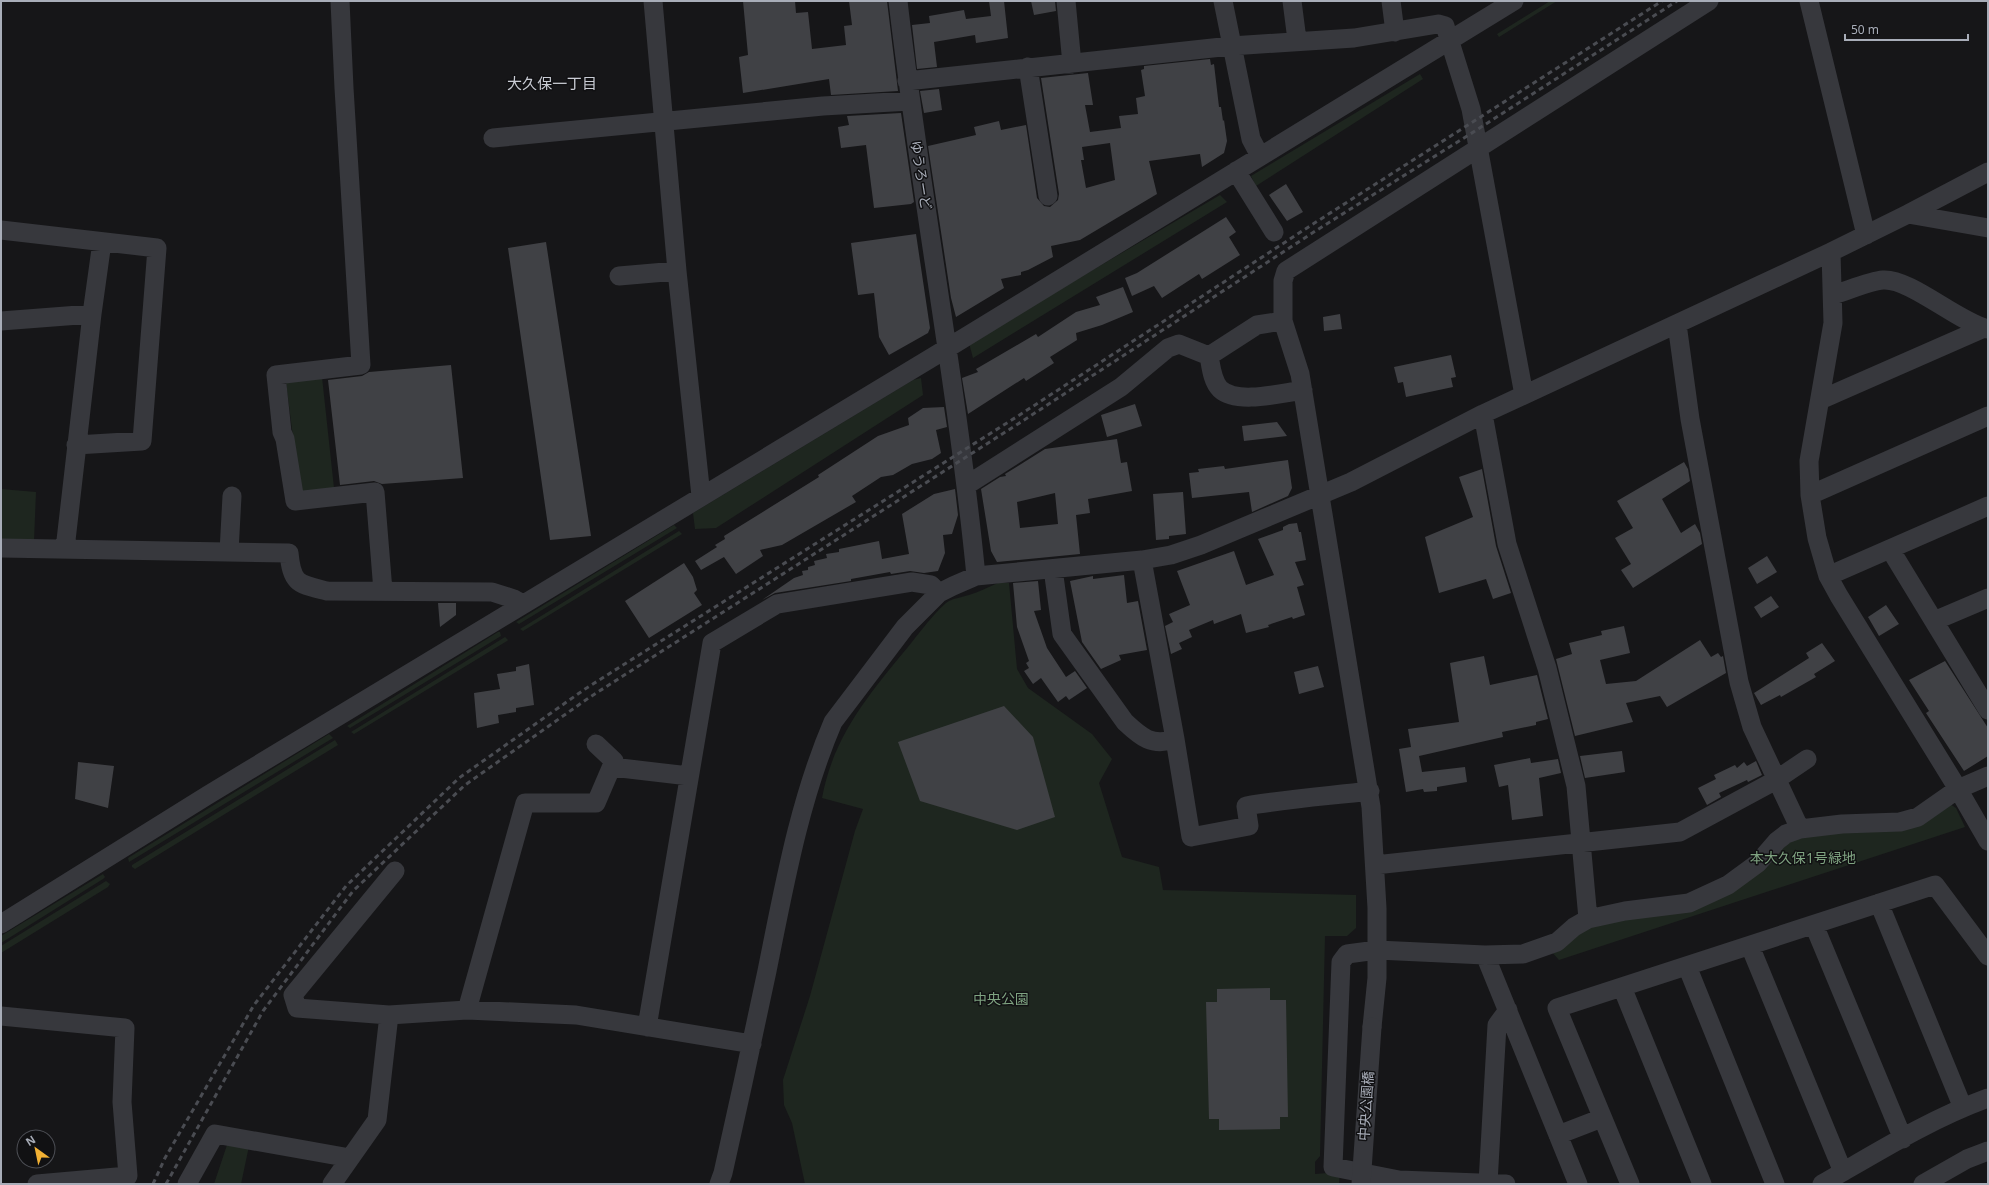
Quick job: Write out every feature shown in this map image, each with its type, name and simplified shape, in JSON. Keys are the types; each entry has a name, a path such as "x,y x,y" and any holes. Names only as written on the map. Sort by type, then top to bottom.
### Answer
{"street":[{"path":"340,1 344,95 361,365 276,375 282,432 285,439 295,501 375,492 383,591"},
{"path":"653,1 677,271 701,496"},
{"name":"ゆうろーど","path":"898,1 907,81 967,485 976,576"},
{"path":"1066,1 1072,64"},
{"path":"1223,1 1251,139 1260,156"},
{"path":"1292,1 1297,40"},
{"path":"1391,1 1395,32"},
{"path":"1,924 523,604 1514,1"},
{"path":"1478,147 1709,1"},
{"path":"1809,1 1866,235"},
{"path":"907,81 1231,46 1297,40 1354,38 1442,24 1445,26 1451,40 1470,109 1524,395"},
{"path":"1028,67 1048,196"},
{"path":"493,138 822,106 910,101"},
{"name":"中央公園橋","path":"1361,1184 1377,978 1374,865 1370,791 1302,390 1294,352 1283,321 1283,281 1286,271 1478,147"},
{"path":"1236,171 1274,232"},
{"path":"726,1180 784,885 812,781 828,734 834,722 905,627 939,593 976,576 1142,560 1171,555 1201,545 1351,482 1483,414 1866,235 1988,172"},
{"path":"1908,214 1988,228"},
{"path":"1,230 158,248 142,441 76,445"},
{"path":"65,549 76,445 102,242"},
{"path":"1830,252 1833,323 1809,461 1810,495 1817,538 1828,576 1958,789 1988,842"},
{"path":"619,276 677,271"},
{"path":"1833,295 1883,280 1901,284 1963,319 1986,329"},
{"path":"1,321 92,314"},
{"path":"1209,356 1257,325 1283,321"},
{"path":"1677,324 1690,419 1739,682 1752,727 1800,829"},
{"path":"1820,400 1986,329"},
{"path":"967,485 1121,387 1168,348 1179,344 1209,356"},
{"path":"1209,356 1214,380 1220,389 1230,394 1241,398 1302,390"},
{"path":"1483,414 1507,544 1547,668 1576,786 1588,919"},
{"path":"1810,495 1988,416"},
{"path":"229,552 232,496"},
{"path":"1828,576 1988,506"},
{"path":"1,548 289,553 291,570 295,578 302,584 327,591 492,592 514,599 523,604"},
{"path":"1890,549 1934,621 1982,689 1988,710"},
{"path":"1142,560 1175,739 1191,837 1249,826 1246,806 1288,798 1310,798 1370,791"},
{"path":"1053,569 1060,624 1066,642 1125,722 1137,733 1152,741 1165,742 1175,739"},
{"path":"647,1027 712,643 777,604 912,582 931,585 939,593"},
{"path":"1934,621 1988,598"},
{"path":"466,1010 525,803 596,803 614,762 596,744"},
{"path":"1374,865 1680,832 1776,780 1807,759"},
{"path":"612,767 689,776"},
{"path":"1508,1010 1497,1026 1497,1184 1399,1180 1333,1167 1341,962 1347,954 1377,950 1485,955 1523,954 1557,942 1574,927 1588,919 1625,911 1689,903 1728,885 1758,863 1777,841 1786,834 1800,829 1842,824 1900,822 1918,817 1958,789 1988,776"},
{"path":"395,871 293,995 297,1008 389,1015 466,1010 576,1015 752,1044"},
{"path":"1630,1184 1557,1008 1750,946 1935,884 1988,956"},
{"path":"1879,903 1963,1108"},
{"path":"1814,925 1902,1139"},
{"path":"1750,946 1843,1172"},
{"path":"1485,955 1578,1184"},
{"path":"1687,966 1775,1184"},
{"path":"1622,987 1702,1184"},
{"path":"332,1184 377,1120 389,1015"},
{"path":"1,1016 125,1028 122,1102 128,1176 37,1184"},
{"path":"1822,1184 1902,1139 1963,1108 1988,1098"},
{"path":"1558,1135 1602,1118"},
{"path":"187,1184 215,1134 350,1158"},
{"path":"1923,1184 1967,1159 1988,1151"}],"green space":[{"path":"1550,1 1557,1 1499,37 1497,34"},
{"path":"1420,74 1423,79 1256,186 1251,176"},
{"path":"1220,195 1227,202 973,358 969,343"},
{"path":"322,377 334,488 300,492 286,382"},
{"path":"921,378 923,395 716,528 695,529 693,513 913,380"},
{"path":"1,489 36,492 34,541 1,539"},
{"path":"674,525 677,528 519,624 516,622"},
{"path":"679,531 682,534 523,631 520,629"},
{"name":"中央公園","path":"998,583 1009,583 1017,669 1028,688 1092,734 1112,759 1099,783 1122,857 1159,867 1163,890 1356,895 1356,928 1347,936 1325,936 1320,1156 1315,1162 1315,1174 1340,1172 1339,1184 805,1184 792,1123 784,1105 783,1080 810,996 855,831 863,809 822,798 828,775 845,733 856,714 935,614 949,601 973,594"},
{"path":"500,632 501,636 350,728 347,726"},
{"path":"505,637 508,640 507,641 354,734 351,732"},
{"path":"329,734 333,738 129,862 128,858"},
{"path":"335,740 338,745 135,869 132,867 132,865"},
{"name":"本大久保1号緑地","path":"1950,804 1956,808 1965,827 1559,960 1550,950 1594,924 1691,908 1792,838"},
{"path":"103,874 105,877 103,879 1,943 1,936"},
{"path":"106,881 110,884 108,887 1,953 1,946"},
{"path":"228,1142 249,1146 241,1184 214,1184"}],"building":[{"path":"743,1 795,1 796,13 808,12 812,49 846,45 844,26 852,25 849,1 887,1 898,91 831,95 829,79 743,93 739,57 748,55"},
{"path":"989,1 1004,1 1008,38 976,43 975,35 934,42 937,67 917,69 912,25 930,23 929,16 964,10 966,19 991,16"},
{"path":"1031,1 1055,1 1056,11 1034,15"},
{"path":"1210,59 1211,65 1214,64 1219,107 1221,107 1223,121 1224,120 1227,141 1224,153 1202,167 1200,154 1149,161 1157,194 1080,240 1051,246 1053,257 1021,272 1021,275 1001,279 1004,288 956,317 951,298 928,146 976,135 974,127 999,121 1001,130 1026,125 1037,198 1044,206 1050,207 1058,200 1059,194 1041,78 1088,73 1093,105 1085,105 1090,132 1121,128 1119,116 1138,114 1136,98 1145,96 1141,70 1144,69 1144,66","holes":["1110,143 1115,180 1086,188 1081,160 1084,160 1082,147"]},
{"path":"939,89 942,110 924,113 920,91"},
{"path":"901,113 914,202 911,204 874,208 866,145 841,148 838,127 849,125 847,116"},
{"path":"1286,184 1303,212 1287,221 1269,195"},
{"path":"1226,217 1236,232 1229,237 1240,255 1202,279 1199,274 1162,298 1154,286 1132,296 1125,278 1137,273"},
{"path":"916,234 930,328 928,333 889,355 879,337 874,293 858,295 851,243"},
{"path":"546,242 591,536 550,540 508,248"},
{"path":"1123,287 1133,312 1102,325 1076,333 1077,340 1050,357 1054,363 1026,381 1024,378 968,414 962,378 978,372 976,369 1036,334 1038,337 1076,312 1100,305 1096,297"},
{"path":"1340,314 1342,329 1324,331 1323,317"},
{"path":"1451,355 1456,377 1451,378 1453,387 1406,397 1403,382 1398,383 1394,367"},
{"path":"451,365 463,478 382,484 374,481 340,485 328,380 362,376 369,372"},
{"path":"1135,404 1142,426 1107,437 1101,415"},
{"path":"944,407 947,427 936,430 941,453 932,459 912,464 893,475 881,477 852,496 856,502 782,545 760,550 763,556 736,574 724,557 701,570 695,561 717,547 715,545 725,539 724,536 819,477 818,475 878,436 909,425 908,418 923,408"},
{"path":"1277,422 1287,436 1244,441 1242,426"},
{"path":"1117,439 1121,463 1127,462 1132,491 1088,499 1090,513 1076,515 1080,554 997,562 991,551 981,489 1000,477 1006,476 1005,474 1045,449","holes":["1055,493 1058,524 1020,528 1017,502"]},
{"path":"1288,460 1292,488 1288,496 1252,512 1249,492 1192,498 1189,473 1199,472 1198,469 1224,466 1225,469"},
{"path":"1684,462 1688,469 1690,481 1662,499 1681,533 1695,524 1700,533 1702,544 1633,588 1621,570 1631,564 1615,538 1633,528 1617,501"},
{"path":"1482,469 1496,546 1511,593 1493,599 1486,579 1439,593 1425,537 1473,517 1459,477"},
{"path":"955,489 958,515 952,534 943,535 945,553 938,571 924,573 910,571 891,574 890,572 851,579 851,581 775,593 762,600 794,578 803,575 802,571 808,570 808,567 815,565 814,561 827,558 826,554 839,552 839,549 879,541 882,559 909,554 902,514 934,494"},
{"path":"1183,492 1186,534 1169,536 1169,539 1156,540 1153,494"},
{"path":"1297,523 1299,532 1301,532 1306,560 1295,562 1304,585 1297,587 1305,615 1293,619 1292,617 1268,625 1269,627 1246,633 1241,614 1214,624 1213,620 1189,630 1192,637 1179,643 1182,649 1171,654 1165,626 1173,622 1169,614 1190,605 1177,571 1234,551 1246,585 1274,575 1258,539 1283,530 1283,527 1289,524"},
{"path":"1767,556 1777,572 1757,584 1748,568"},
{"path":"684,563 693,577 697,590 694,593 702,605 649,638 625,601"},
{"path":"1124,575 1127,603 1138,601 1147,650 1119,655 1121,660 1101,669 1082,642 1070,581 1093,576 1093,579"},
{"path":"1038,581 1041,610 1034,611 1047,648 1066,677 1075,671 1087,688 1069,700 1066,696 1058,702 1041,678 1033,684 1024,671 1029,668 1026,663 1029,661 1017,627 1013,583"},
{"path":"1771,596 1779,607 1761,618 1754,607"},
{"path":"438,603 456,603 456,615 440,627"},
{"path":"1886,605 1899,624 1879,636 1868,617"},
{"path":"1624,626 1630,653 1600,660 1606,684 1636,681 1700,640 1711,657 1718,653 1721,657 1723,656 1726,673 1667,707 1660,696 1626,703 1633,722 1575,736 1556,659 1572,654 1569,643 1602,635 1601,631"},
{"path":"1822,643 1835,661 1814,674 1816,677 1781,697 1780,695 1761,705 1754,693 1809,658 1806,653"},
{"path":"1484,656 1490,685 1537,675 1548,719 1536,722 1536,725 1502,732 1503,737 1419,756 1422,772 1465,767 1467,782 1437,787 1437,791 1424,792 1423,789 1406,792 1399,749 1411,747 1408,729 1459,722 1450,663"},
{"path":"1945,661 1988,728 1988,756 1964,771 1926,713 1929,711 1909,680"},
{"path":"529,664 534,705 516,708 516,712 498,715 499,723 477,728 474,693 500,689 497,674 516,671 516,667"},
{"path":"1318,666 1324,687 1299,694 1294,672"},
{"path":"1004,706 1033,737 1055,817 1017,830 920,801 898,742"},
{"path":"1622,751 1625,772 1585,778 1580,756"},
{"path":"1530,758 1531,763 1558,759 1561,773 1539,778 1543,816 1512,820 1508,785 1499,787 1494,765"},
{"path":"1756,761 1762,775 1719,793 1721,797 1707,805 1698,788 1716,779 1714,775 1735,765 1737,768 1744,762 1747,766"},
{"path":"78,762 114,766 108,808 75,799"},
{"path":"1270,988 1270,1000 1286,1000 1288,1117 1280,1117 1280,1129 1219,1130 1219,1119 1209,1119 1206,1002 1217,1002 1217,989"}],"railway":[{"path":"153,1184 165,1158 254,1005 346,886 459,778 585,689 1018,416 1313,224 1662,1"},
{"path":"166,1184 263,1011 353,891 465,785 590,697 1021,422 1317,230 1475,131 1677,1"}],"district":[{"name":"大久保一丁目","path":"552,84"}]}
